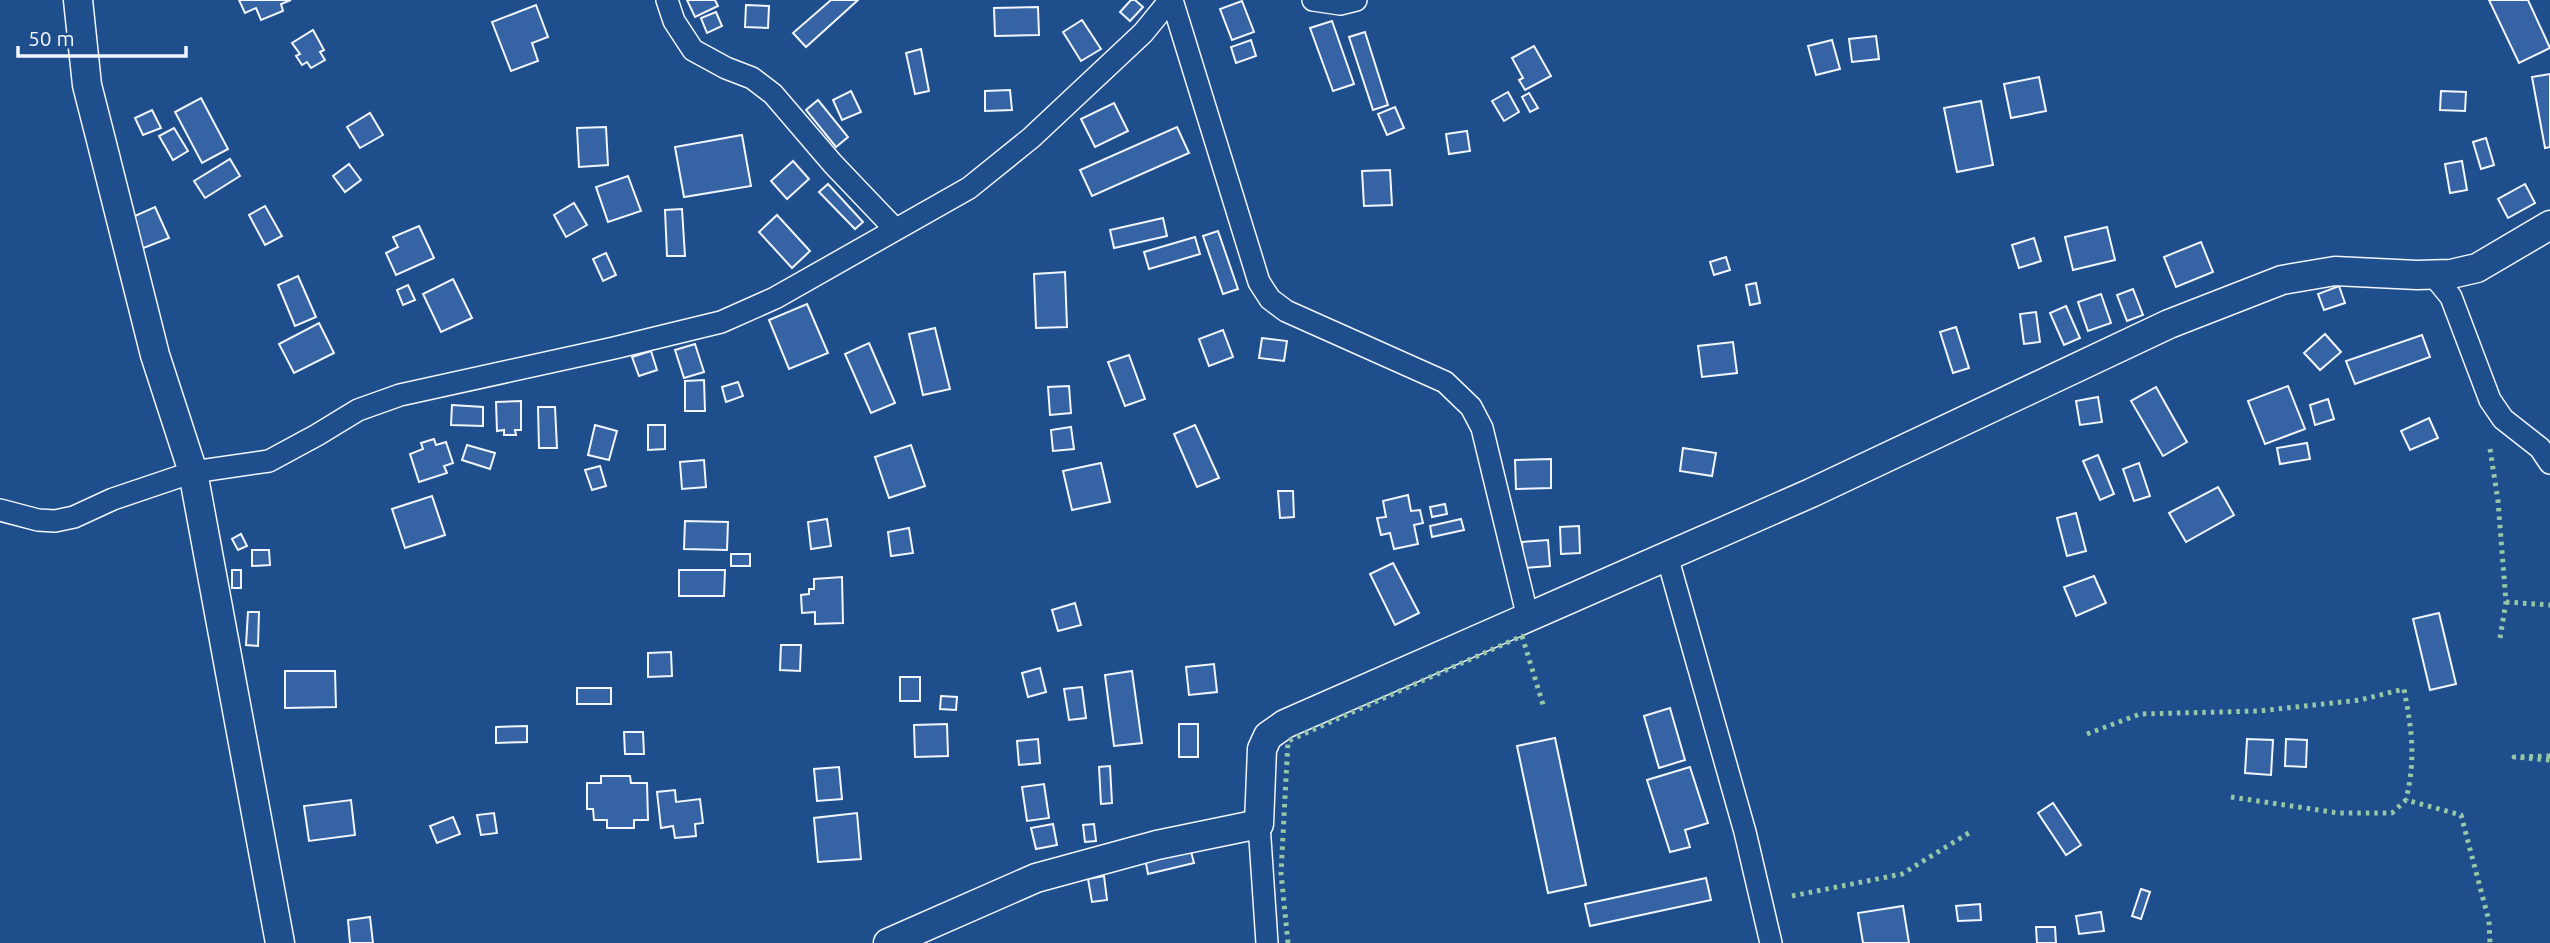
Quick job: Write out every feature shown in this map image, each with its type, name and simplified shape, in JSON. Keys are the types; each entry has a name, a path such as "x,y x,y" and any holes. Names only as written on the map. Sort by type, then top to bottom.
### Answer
{"street":[{"path":"78,0 87,85 155,355 193,472 280,943"},
{"path":"667,0 674,21 693,50 726,68 752,78 773,94 833,164 895,229"},
{"path":"0,510 38,520 55,521 74,517 113,499 193,472 269,461 358,410 400,394 721,322 775,298 969,188 1031,138 1143,33 1171,0"},
{"path":"1171,0 1259,282 1270,299 1286,311 1445,382 1471,408 1482,428 1528,618"},
{"path":"1313,0 1340,4 1356,0"},
{"path":"1267,943 1259,824 1262,749 1268,736 1285,724 1811,493 2169,324 2282,280 2335,271 2433,275 2477,268 2550,225"},
{"path":"2433,275 2451,297 2490,400 2503,419 2540,448 2550,463"},
{"path":"1667,556 1745,832 1771,943"},
{"path":"888,943 1036,878 1157,845 1259,824"}],"building":[{"path":"239,0 291,0 281,4 283,11 261,20 256,8 245,13"},
{"path":"687,0 715,0 718,6 695,17"},
{"path":"831,0 858,0 806,47 793,33"},
{"path":"1131,0 1143,7 1130,21 1120,12"},
{"path":"2489,0 2528,0 2550,48 2519,63"},
{"path":"1242,1 1254,32 1232,40 1220,9"},
{"path":"536,5 548,37 532,43 538,61 511,71 492,22"},
{"path":"746,5 769,6 768,28 745,27"},
{"path":"1038,7 1039,35 995,36 994,8"},
{"path":"716,12 722,26 707,33 701,18"},
{"path":"1082,20 1101,49 1081,61 1063,32"},
{"path":"1332,21 1354,84 1333,91 1310,28"},
{"path":"313,30 324,50 320,52 325,60 311,68 307,62 302,65 296,56 300,54 292,43"},
{"path":"1365,32 1388,105 1373,110 1349,37"},
{"path":"1876,36 1879,59 1852,62 1849,39"},
{"path":"1251,40 1256,56 1236,63 1231,47"},
{"path":"1832,40 1840,69 1816,75 1808,46"},
{"path":"1534,46 1551,76 1525,90 1519,80 1523,78 1512,58"},
{"path":"921,49 929,91 915,94 906,53"},
{"path":"2550,74 2550,147 2545,148 2532,77"},
{"path":"2039,77 2046,111 2011,118 2004,84"},
{"path":"1010,90 1012,110 985,111 985,91"},
{"path":"851,91 861,112 842,120 833,100"},
{"path":"2441,91 2466,92 2465,111 2440,110"},
{"path":"1508,92 1519,112 1504,121 1492,101"},
{"path":"1529,93 1538,108 1530,112 1522,97"},
{"path":"201,98 228,149 202,163 175,112"},
{"path":"818,100 848,137 836,147 806,110"},
{"path":"1981,101 1993,165 1957,172 1944,108"},
{"path":"1114,103 1128,131 1095,147 1081,119"},
{"path":"1395,107 1404,128 1387,135 1378,114"},
{"path":"152,110 161,128 143,135 135,118"},
{"path":"370,113 383,135 360,148 347,127"},
{"path":"606,127 608,165 579,167 577,128"},
{"path":"1177,127 1189,153 1092,196 1080,170"},
{"path":"174,128 188,151 173,160 159,136"},
{"path":"1467,131 1470,151 1449,154 1446,134"},
{"path":"742,135 751,186 684,197 675,147"},
{"path":"2486,138 2494,165 2481,169 2473,142"},
{"path":"230,159 240,176 205,198 194,181"},
{"path":"793,161 809,179 787,199 771,181"},
{"path":"2462,161 2467,190 2450,193 2445,164"},
{"path":"349,164 361,180 345,192 333,176"},
{"path":"1390,170 1392,205 1364,206 1362,171"},
{"path":"628,176 641,211 608,222 596,187"},
{"path":"828,184 863,222 855,229 819,192"},
{"path":"2525,184 2535,203 2508,218 2498,199"},
{"path":"574,203 587,225 566,237 554,215"},
{"path":"265,206 282,236 265,245 249,215"},
{"path":"155,207 169,238 141,249 128,219"},
{"path":"682,209 685,256 667,256 665,210"},
{"path":"777,215 810,251 792,268 759,232"},
{"path":"1163,218 1167,236 1114,248 1110,230"},
{"path":"419,226 434,258 396,275 386,253 398,247 393,237"},
{"path":"2107,227 2115,260 2073,270 2065,237"},
{"path":"1218,231 1238,289 1223,294 1203,236"},
{"path":"1195,237 1200,254 1149,269 1144,252"},
{"path":"2034,238 2041,261 2019,268 2012,245"},
{"path":"2201,242 2213,272 2176,287 2164,257"},
{"path":"606,253 616,275 603,281 593,259"},
{"path":"1726,257 1730,270 1714,275 1710,262"},
{"path":"1065,272 1067,327 1036,328 1034,274"},
{"path":"298,276 316,317 295,326 278,285"},
{"path":"453,279 472,318 441,332 423,294"},
{"path":"1756,283 1760,303 1750,305 1746,285"},
{"path":"408,285 415,300 403,305 397,290"},
{"path":"2339,286 2345,303 2324,310 2318,294"},
{"path":"2133,289 2143,315 2127,321 2117,295"},
{"path":"2101,294 2111,323 2088,331 2078,302"},
{"path":"807,304 828,353 789,369 769,320"},
{"path":"2066,306 2080,338 2064,345 2050,313"},
{"path":"2036,312 2040,342 2024,344 2020,314"},
{"path":"319,323 334,353 294,373 279,344"},
{"path":"1956,327 1969,368 1953,373 1940,332"},
{"path":"935,328 950,389 923,395 909,334"},
{"path":"1223,330 1233,357 1209,366 1199,339"},
{"path":"2325,334 2341,352 2320,370 2304,353"},
{"path":"2422,335 2430,357 2355,384 2346,361"},
{"path":"1262,338 1287,341 1284,361 1259,358"},
{"path":"1733,342 1737,373 1702,377 1698,346"},
{"path":"869,343 895,403 871,413 845,354"},
{"path":"695,344 704,372 684,378 675,350"},
{"path":"651,351 657,370 639,376 632,357"},
{"path":"1129,355 1145,399 1125,406 1108,362"},
{"path":"704,380 705,411 685,411 685,381"},
{"path":"738,382 743,396 726,402 722,387"},
{"path":"1069,386 1071,413 1050,415 1048,387"},
{"path":"2288,386 2305,429 2265,444 2248,401"},
{"path":"2156,387 2187,442 2163,456 2131,401"},
{"path":"2098,397 2102,422 2080,425 2076,401"},
{"path":"2328,399 2334,419 2315,425 2310,405"},
{"path":"521,401 521,430 515,430 516,435 504,435 504,430 497,431 496,402"},
{"path":"452,405 483,407 483,426 451,425"},
{"path":"538,407 555,407 557,448 539,448"},
{"path":"2429,418 2438,438 2410,450 2401,431"},
{"path":"595,425 617,431 609,460 588,455"},
{"path":"648,425 665,425 665,449 648,450"},
{"path":"1195,425 1219,478 1197,487 1174,434"},
{"path":"1071,427 1074,449 1053,451 1051,430"},
{"path":"434,439 436,445 446,442 453,463 444,466 447,473 419,482 410,454 423,449 421,443"},
{"path":"2307,443 2310,459 2280,464 2277,448"},
{"path":"467,445 495,453 490,469 462,460"},
{"path":"911,445 925,486 889,498 875,457"},
{"path":"1683,448 1716,453 1712,476 1680,471"},
{"path":"2098,455 2114,494 2100,500 2083,461"},
{"path":"1551,459 1551,488 1516,489 1515,460"},
{"path":"704,460 706,487 682,489 680,462"},
{"path":"1101,463 1110,502 1072,510 1063,471"},
{"path":"2139,463 2150,496 2134,501 2123,469"},
{"path":"600,466 606,486 592,490 585,470"},
{"path":"2218,487 2234,515 2186,542 2169,513"},
{"path":"1278,491 1293,491 1294,517 1280,518"},
{"path":"1408,495 1411,511 1420,510 1423,523 1414,525 1418,544 1394,549 1390,533 1381,535 1377,518 1386,517 1383,501"},
{"path":"432,496 445,535 405,548 392,509"},
{"path":"1445,504 1447,514 1432,517 1430,507"},
{"path":"2076,513 2086,551 2067,556 2057,518"},
{"path":"827,519 831,546 811,549 808,522"},
{"path":"1461,519 1464,530 1432,537 1430,526"},
{"path":"685,521 728,522 727,550 684,549"},
{"path":"1579,526 1580,553 1561,554 1560,527"},
{"path":"909,528 913,553 891,556 888,532"},
{"path":"241,534 247,546 238,550 232,539"},
{"path":"1548,540 1550,566 1524,568 1522,542"},
{"path":"252,550 269,550 270,565 252,566"},
{"path":"731,554 750,554 750,566 731,566"},
{"path":"1393,563 1419,613 1395,625 1370,574"},
{"path":"232,570 241,570 241,588 232,588"},
{"path":"679,570 725,570 724,596 679,596"},
{"path":"2094,576 2106,603 2076,616 2064,587"},
{"path":"842,577 843,623 815,624 815,612 802,613 801,595 809,594 809,589 814,589 814,579"},
{"path":"1075,603 1081,625 1058,631 1052,610"},
{"path":"248,612 259,612 258,646 246,645"},
{"path":"2439,613 2456,684 2430,690 2413,619"},
{"path":"781,645 801,645 800,671 780,670"},
{"path":"671,652 672,676 648,677 648,653"},
{"path":"1214,664 1217,692 1189,695 1186,667"},
{"path":"1040,668 1046,692 1028,697 1022,673"},
{"path":"285,671 335,671 336,707 285,708"},
{"path":"1132,671 1142,743 1114,746 1105,675"},
{"path":"900,677 920,677 920,701 900,701"},
{"path":"1082,687 1086,718 1069,720 1064,689"},
{"path":"577,688 611,688 611,704 577,704"},
{"path":"941,696 957,697 956,710 940,709"},
{"path":"1670,708 1685,760 1659,768 1644,716"},
{"path":"947,724 948,756 915,757 914,725"},
{"path":"1179,724 1198,724 1198,757 1179,757"},
{"path":"527,726 527,742 496,743 496,727"},
{"path":"624,732 643,732 644,754 625,754"},
{"path":"1555,738 1586,885 1548,893 1517,746"},
{"path":"1038,739 1040,763 1019,765 1017,741"},
{"path":"2247,739 2273,740 2271,775 2245,773"},
{"path":"2286,739 2307,740 2306,767 2285,766"},
{"path":"1110,766 1112,803 1101,804 1099,767"},
{"path":"839,767 842,799 817,801 814,769"},
{"path":"1690,767 1708,823 1685,830 1690,847 1670,852 1647,780"},
{"path":"601,776 630,776 631,783 647,783 648,820 634,820 634,828 607,828 607,820 594,820 593,809 587,809 587,783 601,783"},
{"path":"1044,784 1049,818 1027,821 1022,787"},
{"path":"675,790 676,802 700,799 703,823 695,824 696,836 675,838 673,826 661,828 657,792"},
{"path":"351,800 355,835 309,841 304,806"},
{"path":"2053,803 2081,845 2066,855 2038,813"},
{"path":"494,813 497,833 481,835 477,815"},
{"path":"857,813 861,859 818,862 814,818"},
{"path":"453,817 460,834 437,843 430,826"},
{"path":"1053,824 1057,845 1036,849 1031,828"},
{"path":"1094,824 1096,841 1085,842 1083,825"},
{"path":"1190,848 1194,863 1148,874 1145,858"},
{"path":"1104,876 1107,900 1092,902 1088,879"},
{"path":"1706,878 1711,900 1590,926 1585,904"},
{"path":"2141,889 2150,892 2141,919 2132,916"},
{"path":"1980,904 1981,920 1958,921 1956,906"},
{"path":"1903,906 1909,943 1863,943 1858,913"},
{"path":"2101,912 2104,931 2079,934 2076,916"},
{"path":"370,917 373,943 350,943 348,920"},
{"path":"2036,927 2055,927 2056,943 2037,943"}],"hedge":[{"path":"2490,449 2498,501 2506,602 2500,638"},
{"path":"2506,602 2550,605"},
{"path":"1288,943 1281,873 1288,741 1522,636 1544,708"},
{"path":"2087,734 2140,714 2259,711 2360,700 2404,689 2412,745 2406,800"},
{"path":"2550,756 2514,757 2550,760"},
{"path":"2231,797 2338,813 2392,813 2406,800 2461,815 2489,921 2490,943"},
{"path":"1792,896 1902,874 1972,831"}]}
